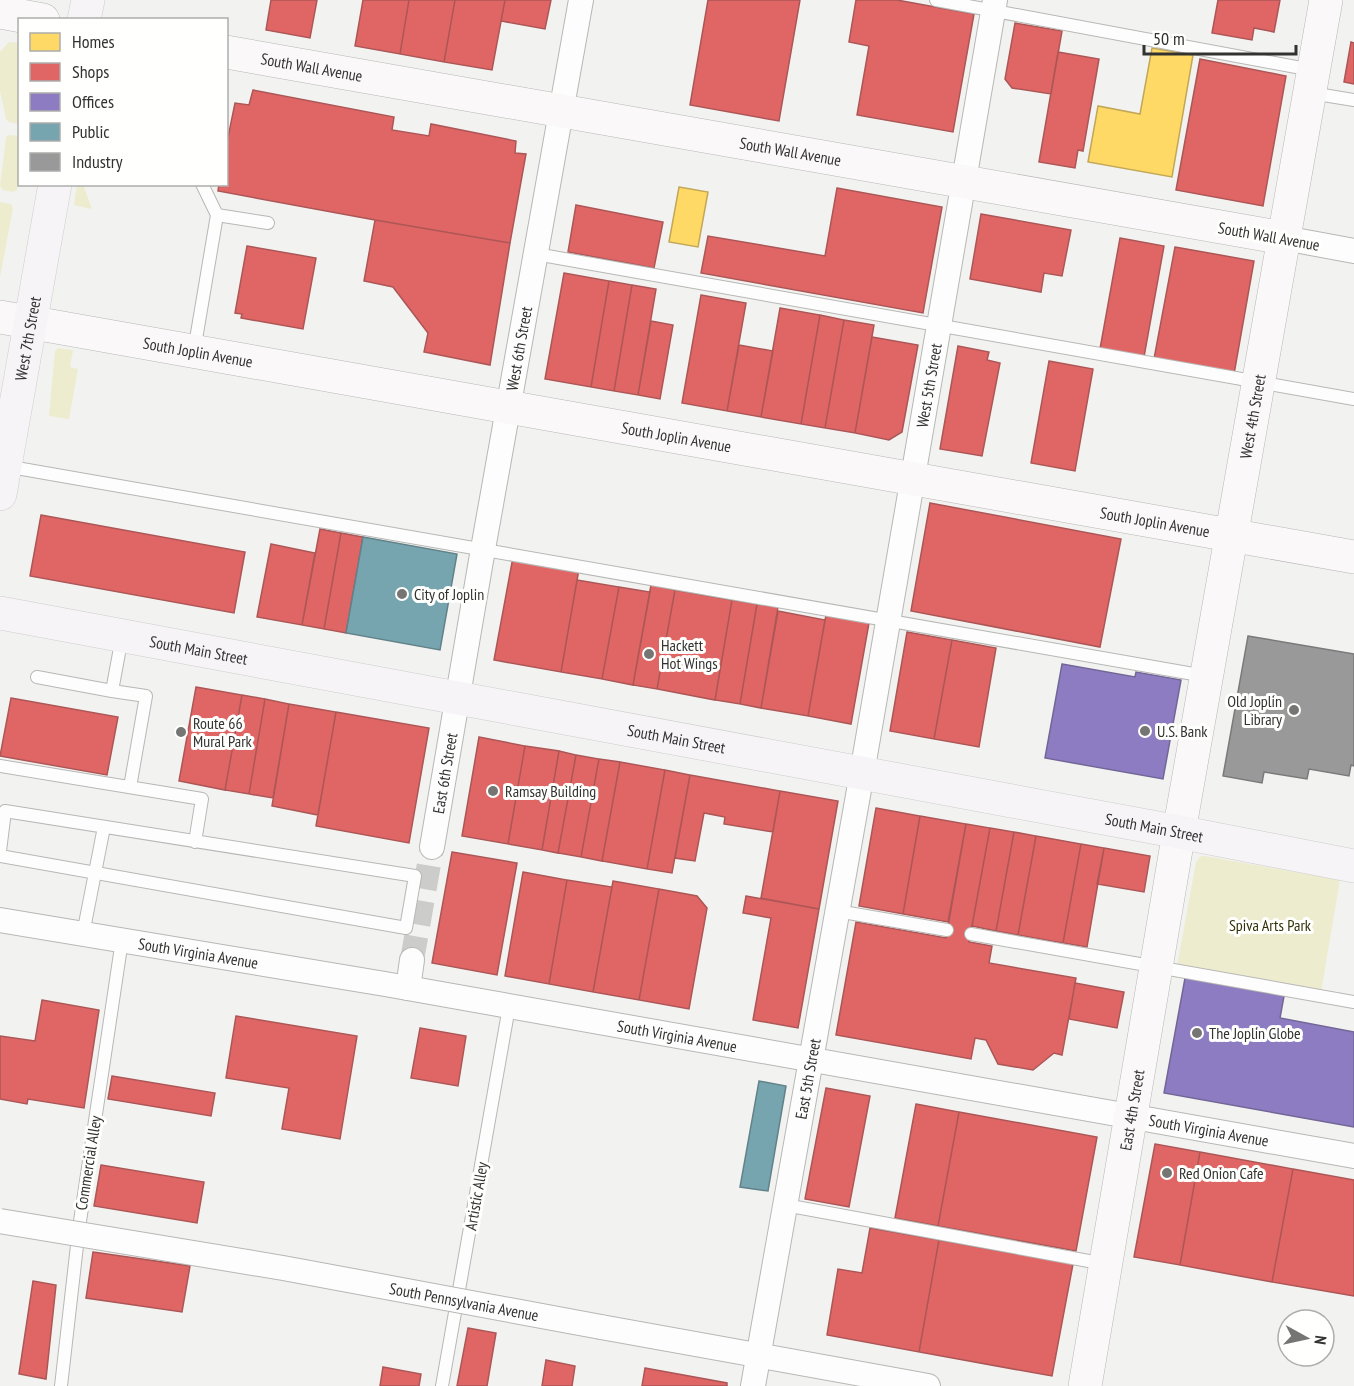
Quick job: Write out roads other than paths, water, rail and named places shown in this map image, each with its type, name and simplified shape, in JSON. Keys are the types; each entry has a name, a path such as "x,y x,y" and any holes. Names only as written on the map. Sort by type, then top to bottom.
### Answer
{"main road":[{"path":"84,18 88,0"},
{"name":"West 7th Street","path":"2,475 15,319 54,186"},
{"name":"South Main Street","path":"0,613 1354,866"}],"street":[{"name":"West 6th Street","path":"458,698 581,0"},
{"name":"West 4th Street","path":"1179,832 1326,0"},
{"name":"West 5th Street","path":"862,773 994,5"},
{"path":"0,12 32,18"},
{"name":"South Wall Avenue","path":"228,52 1354,251"},
{"name":"South Joplin Avenue","path":"15,319 1354,557"},
{"name":"East 6th Street","path":"432,847 458,698"},
{"name":"East 5th Street","path":"753,1386 862,773"},
{"name":"East 4th Street","path":"1085,1386 1179,832"},
{"name":"South Virginia Avenue","path":"0,920 408,988 1354,1156"},
{"path":"408,988 412,960"},
{"name":"South Pennsylvania Avenue","path":"0,1221 272,1266 928,1386"}],"lane":[{"path":"936,0 994,5 1312,82 1354,100"},
{"path":"194,351 217,214 203,186"},
{"path":"217,214 268,223"},
{"path":"536,254 1354,399"},
{"path":"2,475 483,549 1206,676"},
{"path":"112,690 122,636"},
{"path":"37,677 146,696 130,787"},
{"path":"0,766 202,799 195,842"},
{"path":"0,850 3,811 415,876 406,928 0,856"},
{"path":"82,934 104,827"},
{"path":"837,911 947,930"},
{"path":"971,934 1354,1002"},
{"name":"Commercial Alley","path":"61,1386 79,1228 122,940"},
{"name":"Artistic Alley","path":"442,1386 509,1007"},
{"path":"785,1204 1106,1264"}],"tunnel":[{"path":"412,960 432,847"}],"place":[{"name":"City of Joplin","path":"402,594"},
{"name":"Hackett Hot Wings","path":"649,654"},
{"name":"Old Joplin Library","path":"1294,710"},
{"name":"U.S. Bank","path":"1145,731"},
{"name":"Route 66 Mural Park","path":"181,732"},
{"name":"Ramsay Building","path":"493,791"},
{"name":"The Joplin Globe","path":"1197,1033"},
{"name":"Red Onion Cafe","path":"1167,1173"}],"park label":[{"name":"Spiva Arts Park","path":"1270,925"}]}
